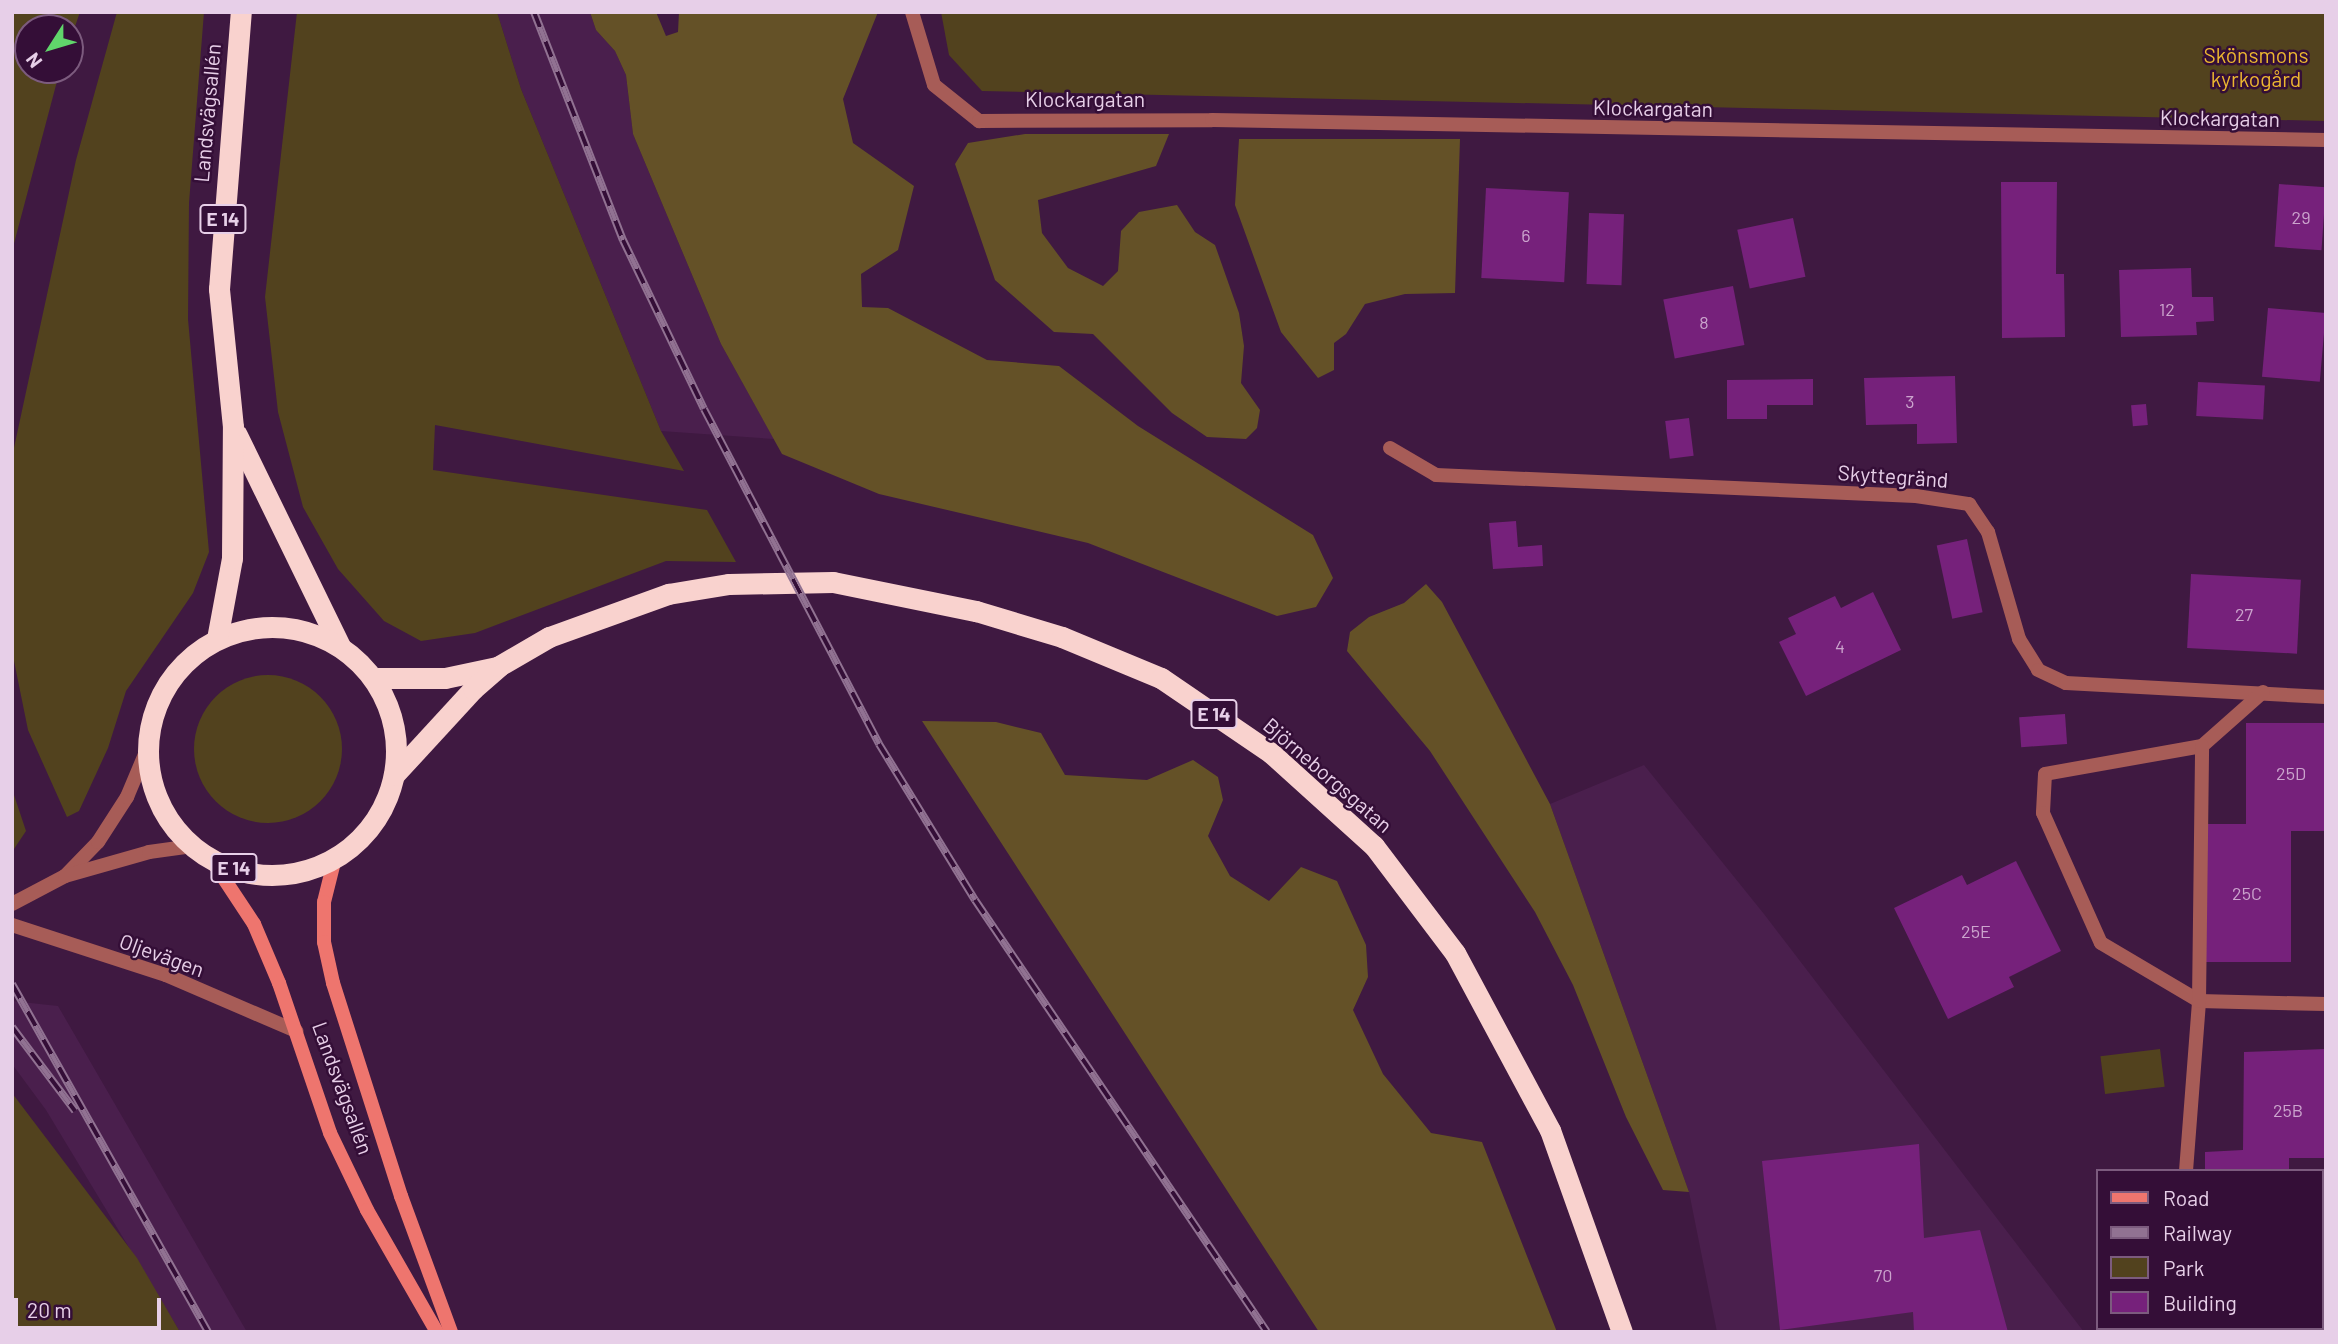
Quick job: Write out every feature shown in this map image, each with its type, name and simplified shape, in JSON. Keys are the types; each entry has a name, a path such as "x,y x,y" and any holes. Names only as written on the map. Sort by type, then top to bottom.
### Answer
{"highway":[{"name":"Landsvägsallén","path":"217,639 232,558 233,427 219,289 241,12"},
{"name":"Landsvägsallén","path":"233,427 340,646"},
{"name":"Björneborgsgatan","path":"394,775 438,724 499,667 549,637 668,594 729,584 833,582 1001,618 1062,637 1161,678 1271,753 1374,846 1455,953 1550,1130 1622,1332"},
{"name":"E 14","path":"279,626 311,633 340,646 373,678 389,708 394,730 394,775 383,807 362,836 335,858 305,870 273,875 241,871 211,859 192,846 159,802 150,775 148,747 153,714 167,684 189,658 217,639 247,629 279,626"},
{"name":"Björneborgsgatan","path":"373,678 445,678 499,667"}],"main road":[{"name":"Landsvägsallén","path":"335,858 324,902 324,942 333,984 401,1196 450,1332"},
{"name":"Landsvägsallén","path":"211,859 254,924 296,1031 330,1133 367,1210 437,1332"}],"street":[{"name":"Klockargatan","path":"912,12 934,85 979,121 1212,120 2326,140"},
{"name":"Skyttegränd","path":"1391,448 1436,474 1916,496 1969,504 1989,532 2019,639 2038,670 2066,683 2326,697"},
{"path":"2263,692 2202,746 2045,774 2043,813 2101,943 2199,1001 2326,1004"},
{"path":"2186,1169 2199,1001 2202,746"},
{"path":"65,876 98,842 127,797 148,747"},
{"path":"12,904 65,876 149,852 192,846"},
{"name":"Oljevägen","path":"12,925 166,975 296,1031"}],"shaded area":[{"path":"497,12 590,12 596,30 615,51 626,75 633,134 721,344 774,439 661,431 521,89"},
{"path":"590,12 656,12 666,36 678,32 679,12 878,12 843,99 853,143 914,186 898,250 861,274 862,307 888,308 987,360 1059,366 1138,426 1313,535 1333,578 1316,607 1277,616 1088,543 879,494 782,454 721,344 633,134 626,75 615,51 596,30"},
{"path":"1025,134 1169,134 1156,166 1038,200 1042,233 1068,268 1103,286 1118,271 1121,231 1139,212 1177,205 1195,232 1215,245 1239,313 1244,346 1241,383 1260,410 1257,428 1246,439 1207,437 1172,413 1093,334 1054,332 995,280 955,164 968,143"},
{"path":"1239,139 1460,139 1455,293 1405,294 1365,304 1346,334 1334,343 1334,370 1318,378 1281,332 1235,205"},
{"path":"1426,584 1442,602 1550,804 1689,1192 1663,1190 1626,1117 1573,985 1535,912 1430,751 1347,651 1350,632 1369,617 1404,603"},
{"path":"922,721 996,722 1041,733 1065,775 1147,780 1193,760 1218,777 1223,800 1208,836 1230,876 1269,901 1301,867 1337,881 1366,945 1368,977 1353,1010 1383,1074 1431,1133 1482,1142 1557,1332 1319,1332"},
{"path":"1644,765 1764,914 2084,1332 1717,1332 1689,1192 1550,804"},
{"path":"12,1001 58,1006 247,1332 180,1332 46,1110 12,1064"}],"green space":[{"path":"12,12 80,12 14,14 14,84 56,84 12,251"},
{"path":"117,12 204,12 189,203 188,319 209,552 193,593 126,691 108,748 79,811 67,817 28,730 12,651 12,457 76,160"},
{"path":"297,12 497,12 521,89 661,431 684,471 435,425 433,470 707,510 736,562 666,561 475,633 421,641 384,621 338,569 303,507 278,412 265,297"},
{"name":"Skönsmons kyrkogård","path":"941,12 2326,12 2326,121 982,91 949,55"},
{"path":"268,675 296,681 320,697 336,721 342,749 336,777 320,801 296,817 268,823 240,817 216,801 200,777 194,749 200,721 216,697 240,681"},
{"path":"12,789 26,831 12,852"},
{"path":"2160,1049 2165,1087 2105,1094 2100,1056"},
{"path":"12,1093 137,1258 180,1332 12,1332"}],"building":[{"path":"2001,182 2057,182 2056,274 2064,274 2065,337 2002,338"},
{"path":"2279,184 2326,187 2321,250 2275,247"},
{"path":"1486,188 1569,192 1564,282 1481,278"},
{"path":"1589,213 1624,214 1622,285 1587,284"},
{"path":"1793,218 1805,277 1750,289 1737,230"},
{"path":"2191,268 2192,297 2213,297 2214,321 2196,322 2197,335 2121,337 2119,270"},
{"path":"1733,286 1744,345 1675,358 1663,300"},
{"path":"2268,308 2326,313 2320,382 2262,377"},
{"path":"1955,376 1957,443 1917,444 1917,424 1866,425 1864,378"},
{"path":"1813,379 1813,405 1767,405 1767,419 1727,419 1727,380"},
{"path":"2198,382 2265,386 2263,419 2196,416"},
{"path":"2146,404 2148,425 2133,426 2131,405"},
{"path":"1689,418 1694,456 1670,459 1665,421"},
{"path":"1516,521 1518,547 1542,545 1543,566 1493,569 1489,523"},
{"path":"1967,539 1983,612 1952,619 1937,545"},
{"path":"2191,574 2301,580 2297,654 2187,648"},
{"path":"1873,592 1901,650 1806,696 1779,642 1796,634 1788,618 1835,596 1841,608"},
{"path":"2065,714 2067,744 2021,747 2019,717"},
{"path":"2246,723 2326,723 2326,831 2291,831 2291,962 2205,962 2205,824 2246,824"},
{"path":"2016,861 2061,951 2009,977 2014,987 1948,1019 1894,908 1962,875 1967,885"},
{"path":"2326,1049 2326,1158 2289,1158 2289,1169 2205,1169 2205,1152 2243,1150 2244,1052"},
{"path":"1919,1144 1924,1238 1980,1230 2008,1332 1914,1332 1913,1312 1780,1330 1762,1161"},
{"path":"2324,1300 2326,1332 2285,1332 2324,1330"}],"railway":[{"path":"534,12 623,240 704,409 879,744 975,900 1267,1332"},
{"path":"12,984 208,1332"},
{"path":"12,1027 75,1111"}]}
